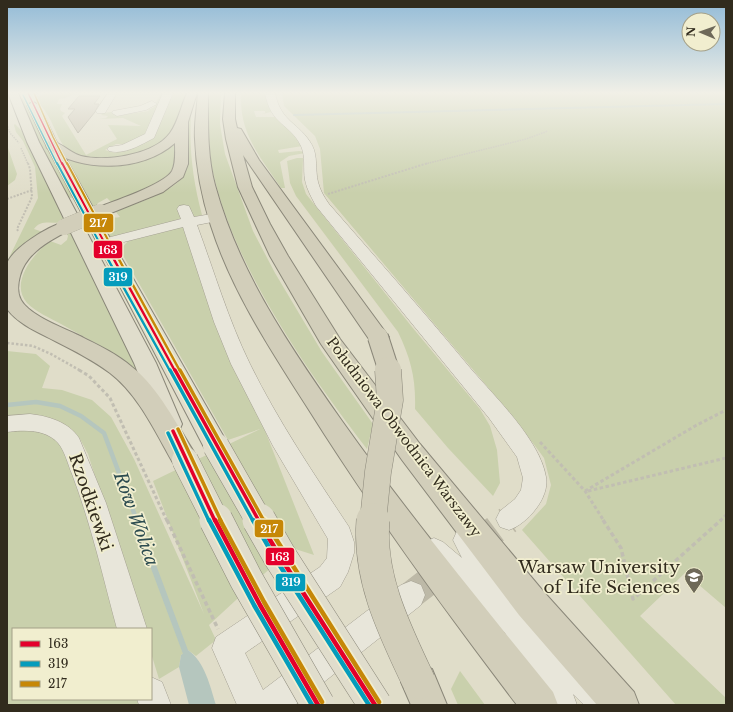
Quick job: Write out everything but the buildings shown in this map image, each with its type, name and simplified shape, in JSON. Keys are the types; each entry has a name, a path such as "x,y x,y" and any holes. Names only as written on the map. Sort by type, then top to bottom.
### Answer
{"highway":[{"path":"52,145 64,154 83,160 106,161 137,157 162,147 175,135 179,126"},
{"path":"182,126 181,164 178,174 158,189 64,227 50,234 31,247 14,266 9,279 8,291 12,302 21,312 36,322 102,357 126,375 138,388 153,409 185,460"},
{"path":"200,126 201,143 208,184 216,217 239,272 283,352 393,514 540,705"},
{"name":"Południowa Obwodnica Warszawy","path":"230,126 232,139 245,187 262,224 279,256 332,344 434,482 531,603 621,705"},
{"path":"234,126 254,161 378,337 385,354 390,386 390,407 375,493 372,534 374,561 382,595 396,632 424,694"}],"main road":[{"path":"27,126 33,142 145,363 185,460 246,579 318,705"},
{"path":"44,126 52,145 104,243 216,446 279,555 375,705"}],"street":[{"path":"113,149 124,148 150,136 154,126"},
{"path":"289,126 305,143 310,154 310,173 313,188 323,206 446,351 513,434 531,462 535,477 531,497 521,510 508,519"},
{"path":"186,215 229,338 279,439 340,536 342,545 340,563 330,577 227,648 253,705"},
{"path":"104,243 186,215 216,217"},
{"name":"Rzodkiewki","path":"7,424 25,421 41,423 66,436 73,448 86,481 132,628"},
{"path":"434,482 511,620 561,705"},
{"path":"393,514 608,705"},
{"path":"269,705 411,595"}],"path":[{"path":"8,126 10,133 18,141 30,169 32,190 31,202 17,229 18,231"},
{"path":"322,196 436,161 526,139 548,131"},
{"path":"7,199 32,190"},
{"path":"7,343 33,346 51,354 88,376 110,398 227,648"},
{"path":"586,491 695,426 726,410"},
{"path":"586,491 726,458"},
{"path":"566,470 586,491 621,548 633,599 726,515"}],"green space":[{"path":"14,126 17,126 22,131 65,222 44,223 37,226 34,229 43,232 21,248 7,262 38,198 35,167 23,141 16,132"},
{"path":"32,126 38,126 73,197 68,199"},
{"path":"53,126 68,126 86,155 117,139 109,126 150,126 145,138 131,144 116,144 105,150 115,153 148,138 152,134 155,126 174,126 168,139 161,145 136,154 106,159 80,157 67,150"},
{"path":"187,126 191,126 192,166 202,215 109,238 97,218 120,217 115,211 156,196 167,190 183,176 187,168"},
{"path":"209,126 220,126 225,154 253,231 275,273 322,352 373,424 367,449 311,373 282,328 256,282 233,233 216,185 208,138"},
{"path":"245,126 286,126 293,132 302,146 278,150 279,153 299,151 305,153 289,156 280,162 285,188 281,188 252,144"},
{"path":"305,126 726,126 726,608 685,573 640,616 726,698 726,705 676,705 522,530 546,504 551,485 544,458 518,423 324,193 320,149 315,136"},
{"path":"174,141 174,163 169,174 163,181 147,191 113,204 107,198 98,203 93,211 66,159 78,162 108,163"},
{"path":"7,145 17,174 15,180 7,186"},
{"path":"303,158 302,182 306,194 412,327 480,409 490,426 497,450 500,483 493,496 448,448 415,409 415,388 412,369 398,332 296,196 290,183 287,161"},
{"path":"184,225 314,555 292,548 209,625 216,640 196,656 188,650 181,655 179,667 159,679 152,656 152,628 143,628 88,454 80,439 63,427 7,420 7,351 36,354 50,366 42,388 62,390 92,400 111,417 134,459 204,614 153,481 260,429 228,440 120,250 128,241"},
{"path":"70,229 121,337 139,371 111,352 39,312 27,303 22,295 22,278 31,261 50,241 61,245 67,240 68,236 66,231"},
{"path":"7,428 36,429 66,444 124,628 12,628 12,700 144,700 146,705 7,705"},
{"path":"460,671 485,705 458,705 451,689"}],"shaded area":[{"path":"188,650 199,661 203,668 216,705 189,705 179,667 181,655"}],"waterway":[{"name":"Rów Wolica","path":"7,405 36,402 60,406 81,416 104,433 137,521"},
{"name":"Rów Wolica","path":"136,520 187,656"}],"tunnel":[{"path":"473,546 508,520"},
{"path":"411,595 446,568"}],"transit line":[{"name":"319","path":"38,126 91,228 238,494 275,558 369,705"},
{"name":"163","path":"43,126 95,226 242,492 279,555 375,705"},
{"name":"217","path":"48,126 99,224 246,490 283,552 379,702"},
{"name":"217","path":"178,429 193,464 227,534 283,636 322,702"},
{"name":"163","path":"173,431 189,467 241,571 318,705"},
{"name":"319","path":"168,433 200,503 218,538 273,639 312,705"}],"place":[{"name":"Warsaw University of Life Sciences","path":"694,594"}]}
